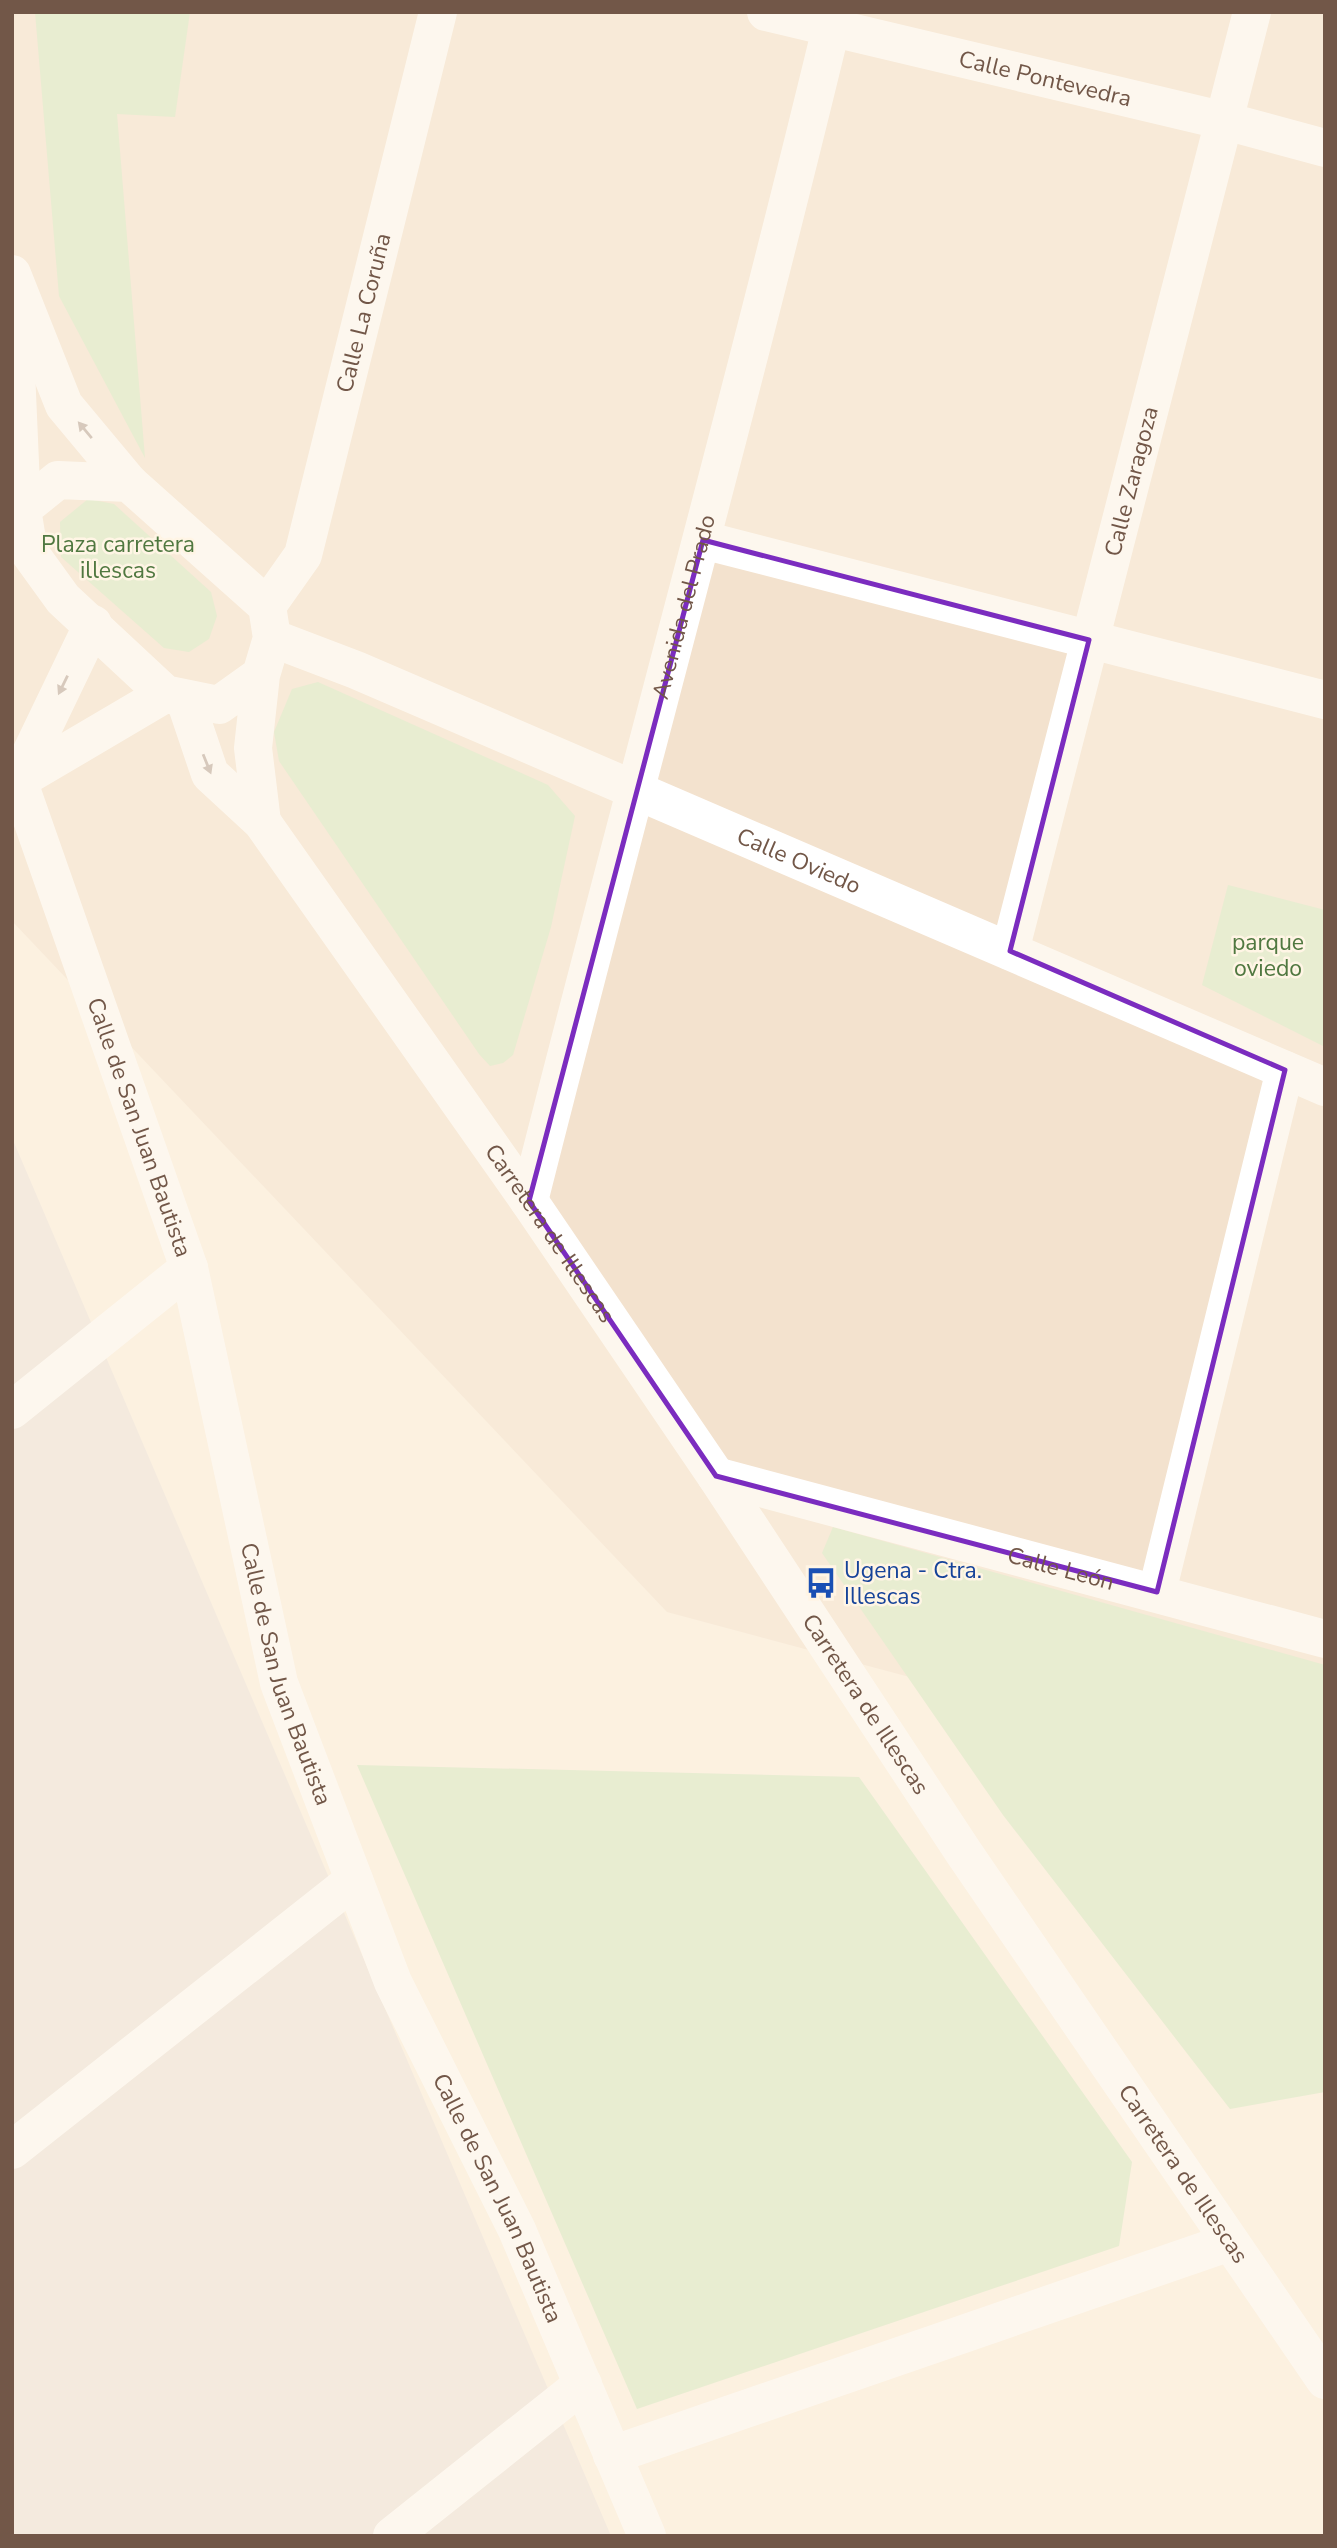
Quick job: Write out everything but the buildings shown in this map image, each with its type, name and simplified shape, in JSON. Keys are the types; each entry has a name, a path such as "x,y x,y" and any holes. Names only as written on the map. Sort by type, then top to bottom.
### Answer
{"street":[{"name":"Calle La Coruña","path":"261,676 270,622 303,555 438,12"},
{"name":"Calle Pontevedra","path":"766,12 833,21 1325,148"},
{"name":"Calle Zaragoza","path":"1010,951 1252,12"},
{"name":"Avenida del Prado","path":"529,1201 633,789 703,540 833,21"},
{"path":"12,274 64,405 129,482 270,622"},
{"path":"12,289 21,535 63,599 175,697 219,705 261,676"},
{"path":"21,535 58,480 129,482"},
{"path":"703,540 1325,700"},
{"name":"Calle Oviedo","path":"270,622 356,670 1325,1087"},
{"path":"14,780 93,624"},
{"name":"Carretera de Illescas","path":"261,676 253,748 262,822"},
{"path":"14,780 175,697"},
{"name":"Carretera de Illescas","path":"175,697 210,774 262,822 529,1201 716,1476 964,1853 1325,2380"},
{"name":"Calle de San Juan Bautista","path":"14,780 189,1268 279,1683 393,1982 517,2230 647,2536"},
{"path":"1157,1592 1285,1070"},
{"path":"12,1410 189,1268"},
{"name":"Calle León","path":"716,1476 1325,1639"},
{"path":"12,2150 354,1880"},
{"path":"612,2455 1230,2242"},
{"path":"392,2536 583,2384"}],"highlighted area":[{"path":"703,540 1089,640 1010,951 1285,1070 1157,1592 716,1476 529,1201"}],"shaded area":[{"path":"12,12 1325,12 1325,1788 667,1612 12,921"},
{"path":"12,1138 611,2536 12,2536"}],"green space":[{"path":"35,12 190,12 175,117 117,114 145,458 59,296"},
{"name":"Plaza carretera illescas","path":"88,499 114,504 211,592 217,616 209,639 189,652 164,648 61,557 60,522"},
{"path":"318,682 548,785 575,816 551,927 513,1055 503,1063 490,1066 479,1054 279,761 274,732 292,689"},
{"name":"parque oviedo","path":"1228,885 1325,910 1325,1047 1202,985"},
{"path":"833,1527 1325,1665 1325,2092 1230,2109 1003,1815 822,1553"},
{"path":"357,1765 859,1777 1132,2162 1119,2246 637,2409"}],"place":[{"name":"Ugena - Ctra. Illescas","path":"821,1583"}]}
